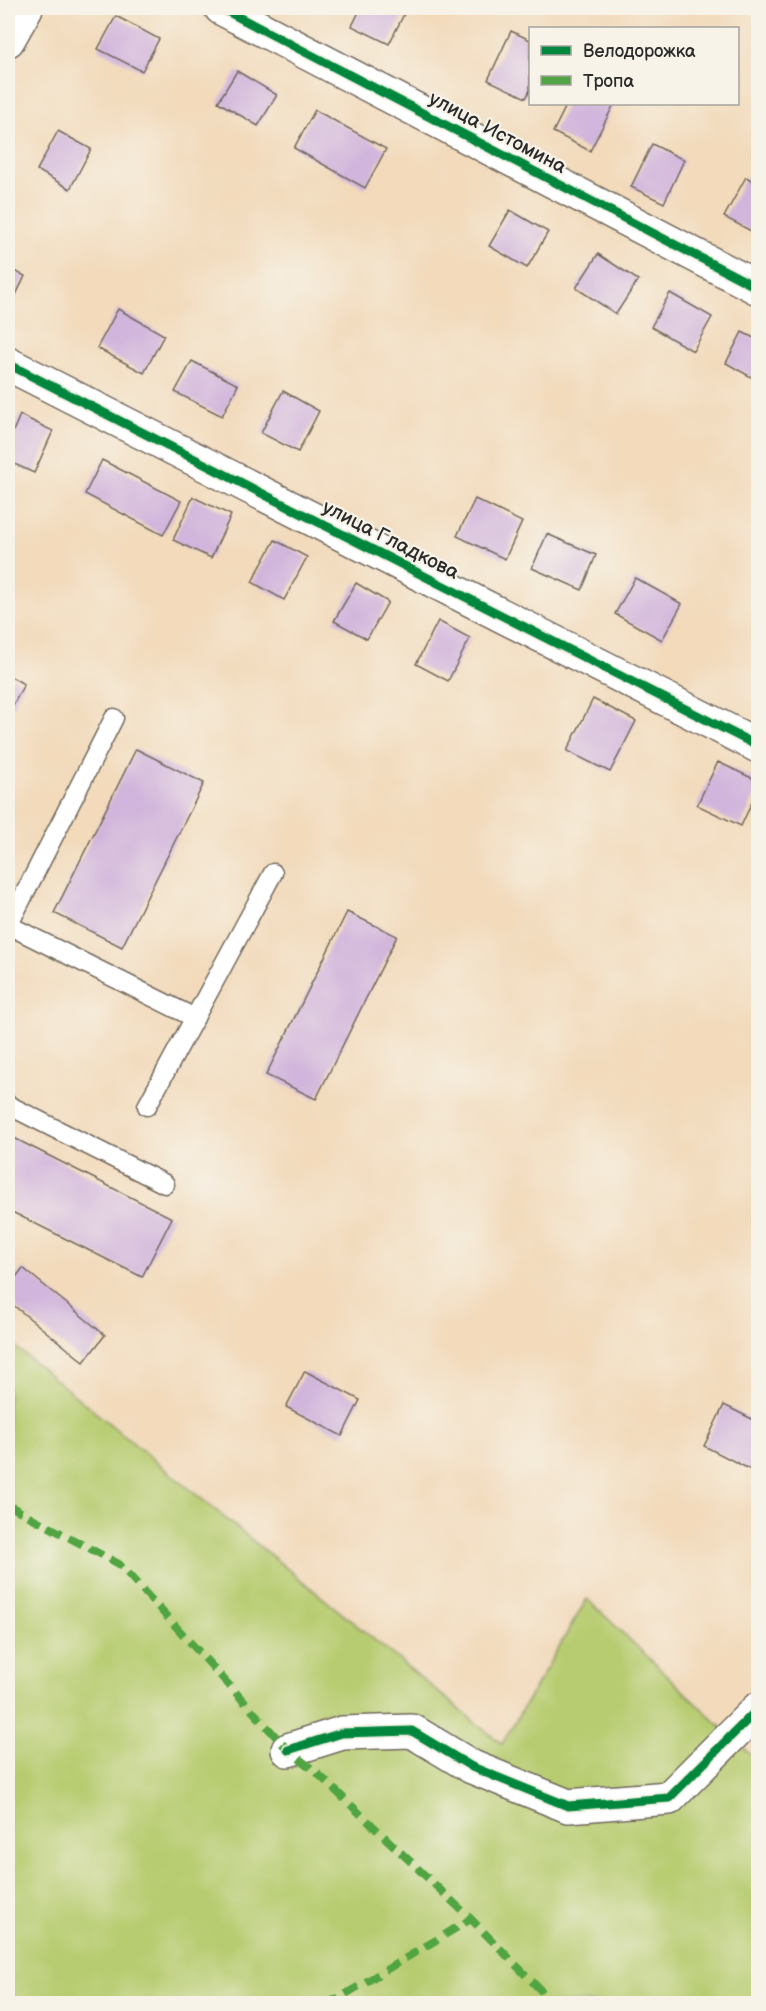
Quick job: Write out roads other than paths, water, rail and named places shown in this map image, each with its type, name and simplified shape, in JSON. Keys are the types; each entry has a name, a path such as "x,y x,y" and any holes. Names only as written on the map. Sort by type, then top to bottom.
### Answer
{"street":[{"name":"улица Истомина","path":"220,8 759,288"},
{"name":"улица Гладкова","path":"8,364 759,746"},
{"path":"288,1750 342,1733 412,1731 472,1767 568,1806 669,1798 759,1709"}],"lane":[{"path":"114,718 8,925 195,1018"},
{"path":"147,1106 273,873"},
{"path":"8,1105 165,1184"}]}
